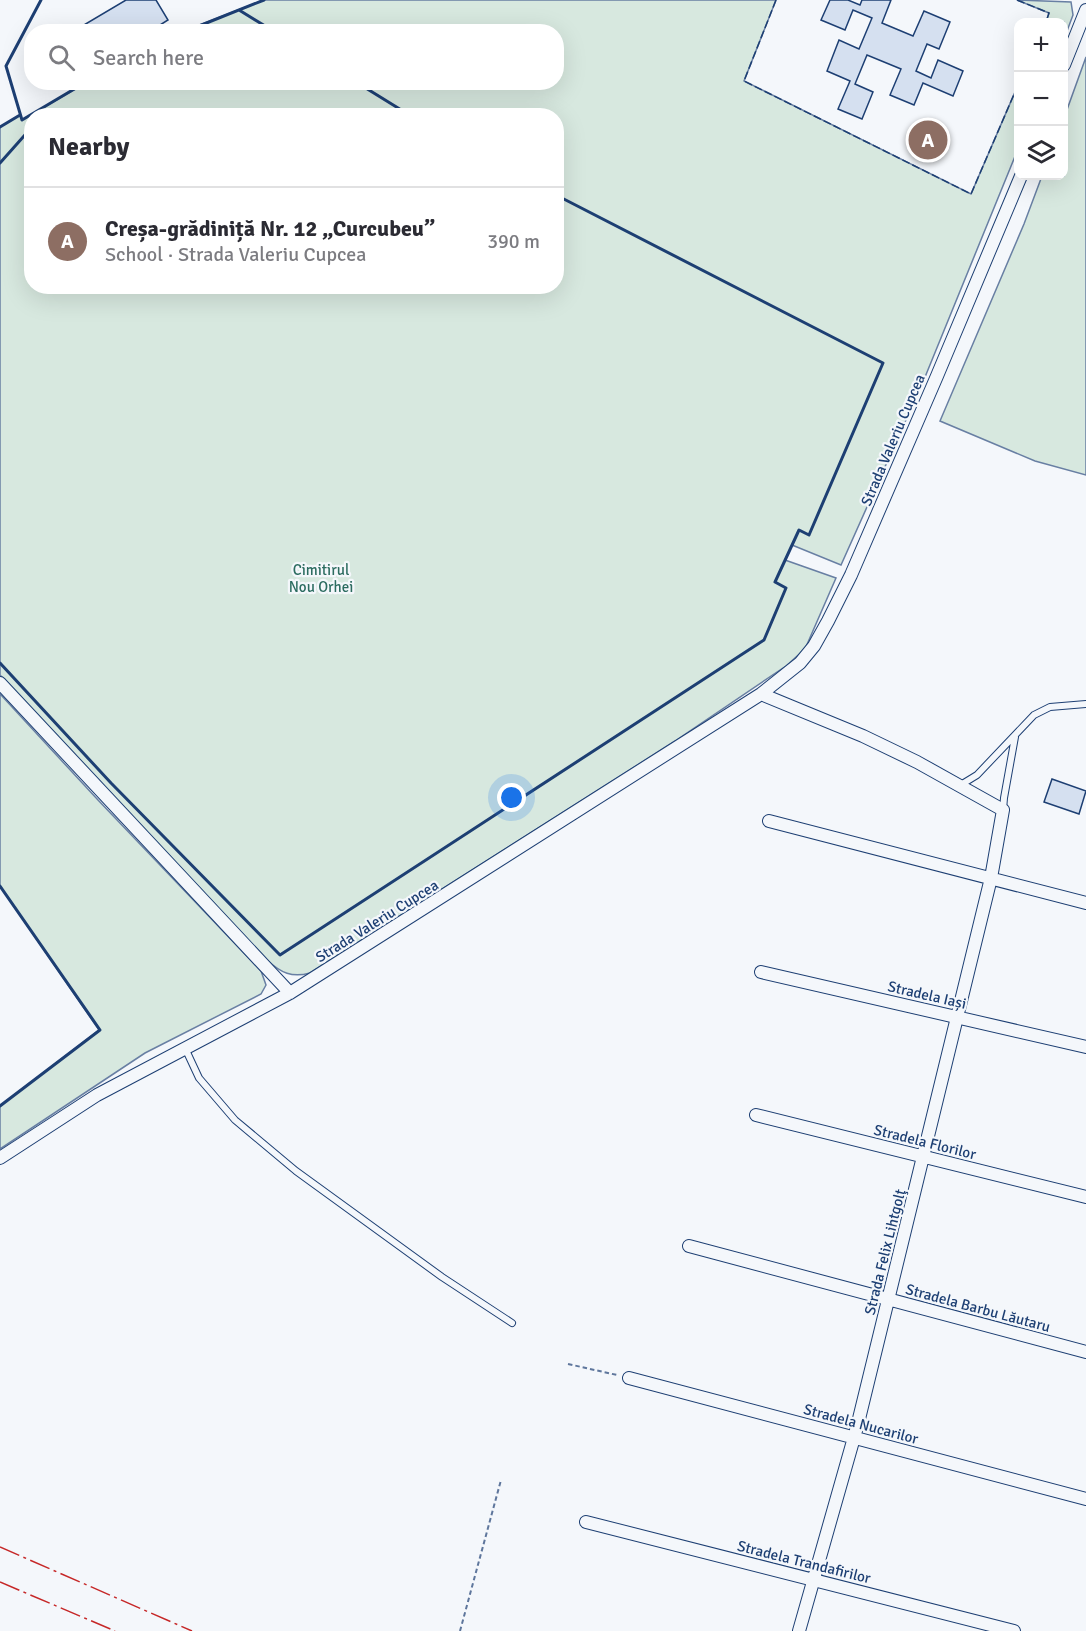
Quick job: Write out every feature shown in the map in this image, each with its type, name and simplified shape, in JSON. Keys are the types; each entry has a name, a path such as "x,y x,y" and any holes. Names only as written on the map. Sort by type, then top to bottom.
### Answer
{"street":[{"path":"1068,55 1086,10"},
{"name":"Strada Valeriu Cupcea","path":"0,1158 97,1095 290,993 761,694 800,663 814,646 851,575 1019,180"},
{"path":"0,683 290,993"},
{"path":"761,694 862,736 917,762 1004,810"},
{"name":"Strada Felix Lihtgolţ","path":"799,1631 854,1437 889,1299 991,878 1004,810"},
{"path":"769,821 1086,903"},
{"name":"Stradela Iași","path":"760,972 1086,1047"},
{"name":"Stradela Florilor","path":"756,1115 1086,1197"},
{"name":"Stradela Barbu Lăutaru","path":"689,1246 1086,1352"},
{"name":"Stradela Nucarilor","path":"629,1378 1086,1499"},
{"name":"Stradela Trandafirilor","path":"586,1522 1014,1631"}],"lane":[{"path":"959,786 977,775 1034,715 1050,707 1086,704"},
{"path":"1004,810 1015,736"},
{"path":"185,1047 199,1078 235,1120 287,1164 442,1277 512,1323"}],"path":[{"path":"568,1365 629,1378"},
{"path":"460,1631 501,1480"}],"green space":[{"name":"Cimitirul Nou Orhei","path":"264,0 776,0 744,81 971,194 1014,94 1014,159 923,382 841,565 792,545 785,560 836,578 805,649 786,666 675,741 310,973 292,975 267,960 0,675 0,127 20,115 22,120 24,119 24,294 564,294 564,108 43,108 74,90 564,90 564,24 202,24"},
{"path":"1017,0 1071,2 1073,15 1068,28 1068,18 1047,18 1049,13"},
{"path":"1086,57 1086,475 1035,461 940,421 1040,180 1068,180 1068,107"},
{"path":"0,694 261,971 266,985 261,994 145,1053 0,1149 0,1106 99,1030 0,886"}],"building":[{"path":"126,0 156,0 168,20 162,24 86,24"},
{"path":"830,0 848,0 860,5 862,0 891,0 882,23 913,36 924,11 950,22 939,49 927,44 916,71 931,78 938,60 963,71 953,96 923,83 914,105 890,95 901,69 867,55 855,84 873,92 862,119 838,109 850,81 827,71 839,40 859,49 872,18 853,10 845,30 821,20"},
{"path":"1052,779 1086,791 1079,814 1044,802"}],"fence":[{"path":"776,0 744,81 971,194 1014,94"},
{"path":"1017,0 1049,13 1047,18"}],"wall":[{"path":"28,24 41,0"},
{"path":"204,24 264,0"},
{"path":"239,10 262,24"},
{"path":"24,32 6,66 22,120 24,119"},
{"path":"42,108 73,90"},
{"path":"369,90 398,108"},
{"path":"0,127 20,115"},
{"path":"0,163 24,136"},
{"path":"0,663 111,783 280,955 764,640 786,588 775,582 799,530 809,535 883,363 564,199"},
{"path":"0,886 100,1030 0,1106"}],"power":[{"path":"0,1547 192,1631"},
{"path":"0,1582 115,1631"}],"place":[{"name":"Creșa-grădiniță Nr. 12 „Curcubeu”","path":"928,140"}]}
